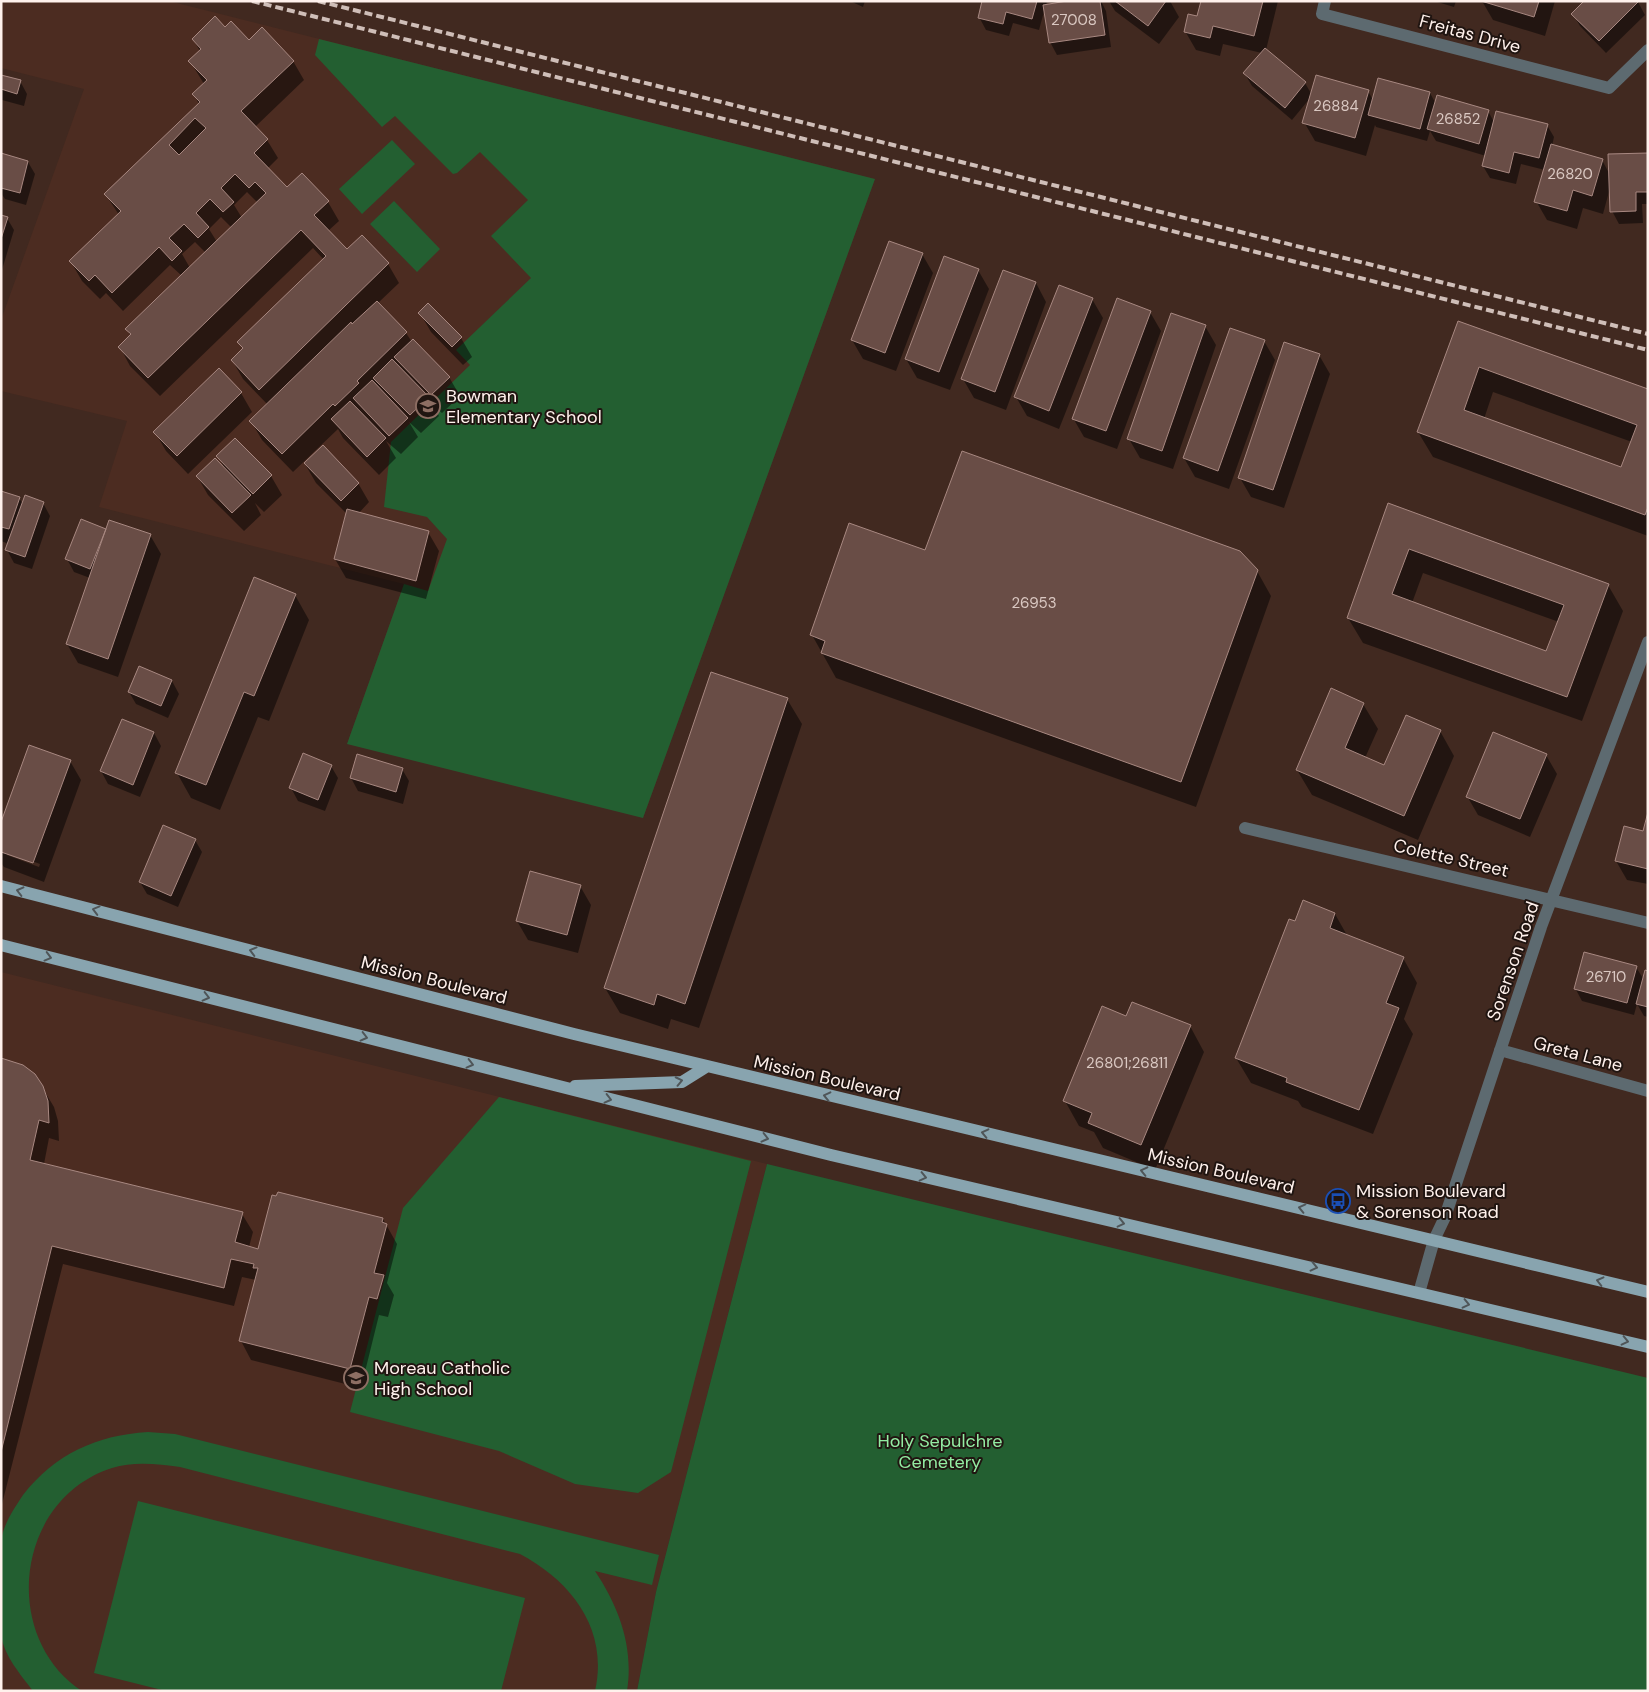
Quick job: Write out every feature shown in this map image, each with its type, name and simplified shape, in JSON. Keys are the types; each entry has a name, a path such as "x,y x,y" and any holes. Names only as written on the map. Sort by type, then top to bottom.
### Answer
{"main road":[{"name":"Mission Boulevard","path":"1,886 706,1067 1648,1292"},
{"path":"1,945 831,1155 1648,1347"},
{"path":"560,1087 682,1082 706,1067"}],"street":[{"name":"Freitas Drive","path":"1323,7 1609,88 1648,50"},
{"name":"Sorenson Road","path":"1419,1293 1434,1240 1444,1217 1552,900 1648,642"},
{"name":"Colette Street","path":"1246,828 1648,923"},
{"name":"Greta Lane","path":"1500,1050 1648,1091"}],"shaded area":[{"name":"Bowman Elementary School","path":"1,1 169,1 875,179 643,818 347,744 404,584 99,507 127,421 1,391 1,320 84,89 1,68"},
{"name":"Moreau Catholic High School","path":"1,972 767,1164 656,1592 637,1691 1,1691"}],"green space":[{"path":"319,39 875,179 643,818 347,744 404,584 428,591 447,539 427,517 384,507 391,442 470,365 456,350 531,278 491,236 528,200 480,152 457,173 453,174 395,116 382,127 315,55"},
{"path":"392,140 415,164 362,214 339,189"},
{"path":"394,201 440,249 417,272 370,224"},
{"path":"499,1097 751,1161 671,1472 638,1493 575,1484 499,1451 350,1412 403,1208"},
{"name":"Holy Sepulchre Cemetery","path":"767,1164 1648,1378 1648,1691 637,1691 656,1592"},
{"path":"148,1432 175,1434 659,1555 652,1585 595,1571 618,1613 623,1628 628,1659 627,1691 595,1691 598,1668 596,1647 591,1628 582,1609 555,1578 520,1554 180,1467 129,1464 112,1468 79,1484 55,1508 38,1538 30,1571 30,1605 38,1638 56,1667 82,1691 33,1691 9,1658 1,1635 1,1547 5,1525 23,1495 35,1481 63,1458 94,1442 111,1437"},
{"path":"138,1501 525,1598 501,1691 166,1691 94,1673"}],"building":[{"path":"982,1 1037,1 1032,19 1006,12 1003,24 978,18"},
{"path":"1067,1 1100,1 1105,35 1049,43 1043,5"},
{"path":"1115,1 1166,1 1148,26"},
{"path":"1201,1 1263,1 1254,36 1213,26 1210,38 1184,32 1188,14 1197,16"},
{"path":"1481,1 1539,1 1534,17"},
{"path":"1584,1 1639,1 1599,41 1571,14"},
{"path":"215,16 225,27 231,21 249,40 262,27 294,61 241,111 268,139 254,153 287,187 302,173 329,201 314,215 347,249 362,235 389,263 259,390 231,360 243,348 237,342 326,256 301,230 148,378 118,347 131,334 125,329 266,193 255,182 249,188 235,174 221,188 234,202 223,212 210,199 196,213 209,227 198,238 184,224 169,238 182,251 172,261 159,247 112,293 95,275 89,281 69,261 121,211 104,194 200,102 192,94 207,80 188,61 201,49 192,39","holes":["195,118 206,128 179,155 169,145"]},
{"path":"1265,48 1306,82 1285,108 1243,73"},
{"path":"1,75 21,80 17,94 1,89"},
{"path":"1316,75 1369,90 1355,138 1302,123"},
{"path":"1378,78 1430,92 1420,129 1368,115"},
{"path":"1437,95 1489,110 1479,144 1427,129"},
{"path":"1496,111 1548,124 1539,158 1514,152 1509,173 1482,166"},
{"path":"1551,144 1603,159 1592,196 1573,190 1567,211 1534,202"},
{"path":"1,153 28,161 20,193 1,188"},
{"path":"1648,153 1648,192 1636,192 1636,211 1610,212 1608,154"},
{"path":"1,215 8,217 1,239"},
{"path":"889,241 923,253 885,353 851,340"},
{"path":"944,256 979,269 939,372 905,359"},
{"path":"1003,270 1036,282 995,392 961,379"},
{"path":"1059,285 1093,298 1049,411 1014,397"},
{"path":"1117,298 1151,311 1106,431 1072,419"},
{"path":"377,301 407,332 357,381 359,383 335,406 333,404 282,454 249,421 351,322 352,324"},
{"path":"428,303 462,337 452,347 418,313"},
{"path":"1171,313 1206,325 1162,451 1127,439"},
{"path":"1458,321 1648,389 1648,507 1645,515 1417,432","holes":["1479,367 1637,425 1621,467 1464,410"]},
{"path":"1230,328 1265,340 1218,471 1183,458"},
{"path":"413,339 450,377 431,395 394,357"},
{"path":"1284,342 1320,354 1273,490 1238,478"},
{"path":"392,359 429,397 410,415 373,378"},
{"path":"219,368 242,392 177,456 153,432"},
{"path":"372,380 408,418 389,436 353,398"},
{"path":"350,401 386,438 367,457 331,419"},
{"path":"235,438 272,475 253,494 216,456"},
{"path":"323,445 359,483 341,501 304,463"},
{"path":"962,451 1240,551 1258,570 1181,782 821,653 825,641 810,635 849,523 925,550"},
{"path":"215,458 251,495 232,513 196,476"},
{"path":"1,491 20,497 9,529 1,527"},
{"path":"25,495 44,502 25,557 5,550"},
{"path":"1388,503 1609,584 1567,697 1347,618","holes":["1409,549 1564,605 1546,651 1392,594"]},
{"path":"347,509 429,531 416,581 334,559"},
{"path":"81,519 106,529 90,569 65,559"},
{"path":"109,520 151,534 108,659 66,644"},
{"path":"254,577 296,594 254,696 244,692 206,785 175,773"},
{"path":"139,666 172,680 161,706 128,692"},
{"path":"711,672 788,698 685,1004 657,994 654,1005 604,988"},
{"path":"1331,688 1364,703 1345,748 1384,765 1406,715 1441,730 1404,816 1296,770"},
{"path":"122,719 154,732 133,785 100,771"},
{"path":"1493,732 1547,754 1520,819 1466,797"},
{"path":"29,745 71,760 33,863 1,852 1,822"},
{"path":"303,753 332,765 318,800 289,788"},
{"path":"357,754 403,768 396,792 350,778"},
{"path":"1648,812 1648,869 1615,861 1624,826 1643,831"},
{"path":"163,825 196,839 171,896 139,882"},
{"path":"530,871 581,885 567,935 516,921"},
{"path":"1303,900 1335,913 1330,928 1404,957 1386,1003 1399,1008 1359,1110 1286,1082 1287,1078 1235,1058 1289,919 1295,921"},
{"path":"1584,952 1637,966 1627,1003 1574,989"},
{"path":"1645,970 1648,971 1648,1007 1636,1004"},
{"path":"1132,1002 1191,1025 1141,1145 1088,1123 1092,1113 1063,1101 1102,1006 1126,1016"},
{"path":"1,1058 23,1065 35,1074 43,1086 48,1101 49,1123 39,1120 30,1160 243,1212 235,1242 258,1249 272,1195 276,1196 278,1192 383,1218 382,1222 387,1224 374,1273 384,1275 377,1299 369,1297 350,1369 239,1341 258,1268 253,1268 254,1264 231,1259 224,1288 52,1246 1,1452"}],"railway":[{"path":"252,1 1648,350"},
{"path":"318,1 1648,334"}],"place":[{"name":"Bowman Elementary School","path":"428,406"},
{"name":"Mission Boulevard & Sorenson Road","path":"1338,1201"},
{"name":"Moreau Catholic High School","path":"356,1378"}]}
